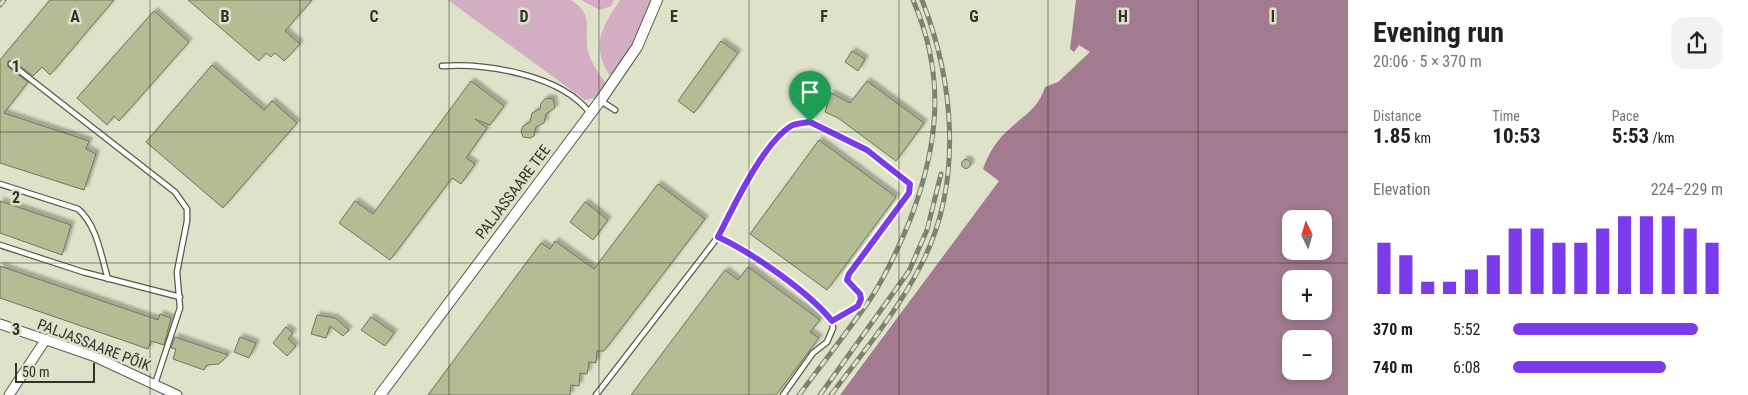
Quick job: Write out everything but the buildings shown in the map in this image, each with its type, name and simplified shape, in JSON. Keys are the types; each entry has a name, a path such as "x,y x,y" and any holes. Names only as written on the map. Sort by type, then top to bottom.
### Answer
{"street":[{"name":"PALJASSAARE TEE","path":"380,395 600,100 636,47 657,0"},
{"name":"PALJASSAARE PÕIK","path":"0,324 93,356 177,395"},
{"path":"9,395 46,339"}],"lane":[{"path":"11,64 175,192 182,200 188,220 177,272 180,308 155,384"},
{"path":"442,66 480,65 536,80 563,90 582,103 590,114"},
{"path":"600,100 615,110"},
{"path":"596,395 718,237 740,193 773,143 791,126 810,122 867,150 910,184 909,193 849,274 847,280 860,294 861,299 858,306 832,321"},
{"path":"0,184 78,209 85,215 90,224 108,279"},
{"path":"718,237 739,246 754,257 820,306 832,321 833,328 827,342 813,353 783,395"},
{"path":"0,245 108,279 180,297"}],"shaded area":[{"path":"448,0 571,0 578,5 585,15 589,54 606,83 596,98 585,100"},
{"path":"581,0 614,0 611,6 600,10"},
{"path":"620,0 650,0 646,19 641,30 611,77 601,56 600,37"},
{"path":"1076,0 1348,0 1348,395 840,395 999,181 983,169 995,145 1005,133 1034,107 1045,87 1058,82 1090,52 1079,45 1074,52 1070,49"}],"railway":[{"path":"0,5 4,0"},
{"path":"799,395 877,289 902,240 920,192 932,137 935,110 931,56 924,28 913,0"},
{"path":"831,395 903,297 923,261 936,230 944,198 949,165 950,131 947,97 933,31 922,0"},
{"path":"820,395 909,271 927,230 941,174"}],"route":[{"path":"810,122 824,127 867,150 910,184 909,193 849,274 847,280 860,294 861,299 858,306 832,321 820,306 739,246 718,237 740,193 773,143 791,126 810,122"}]}
